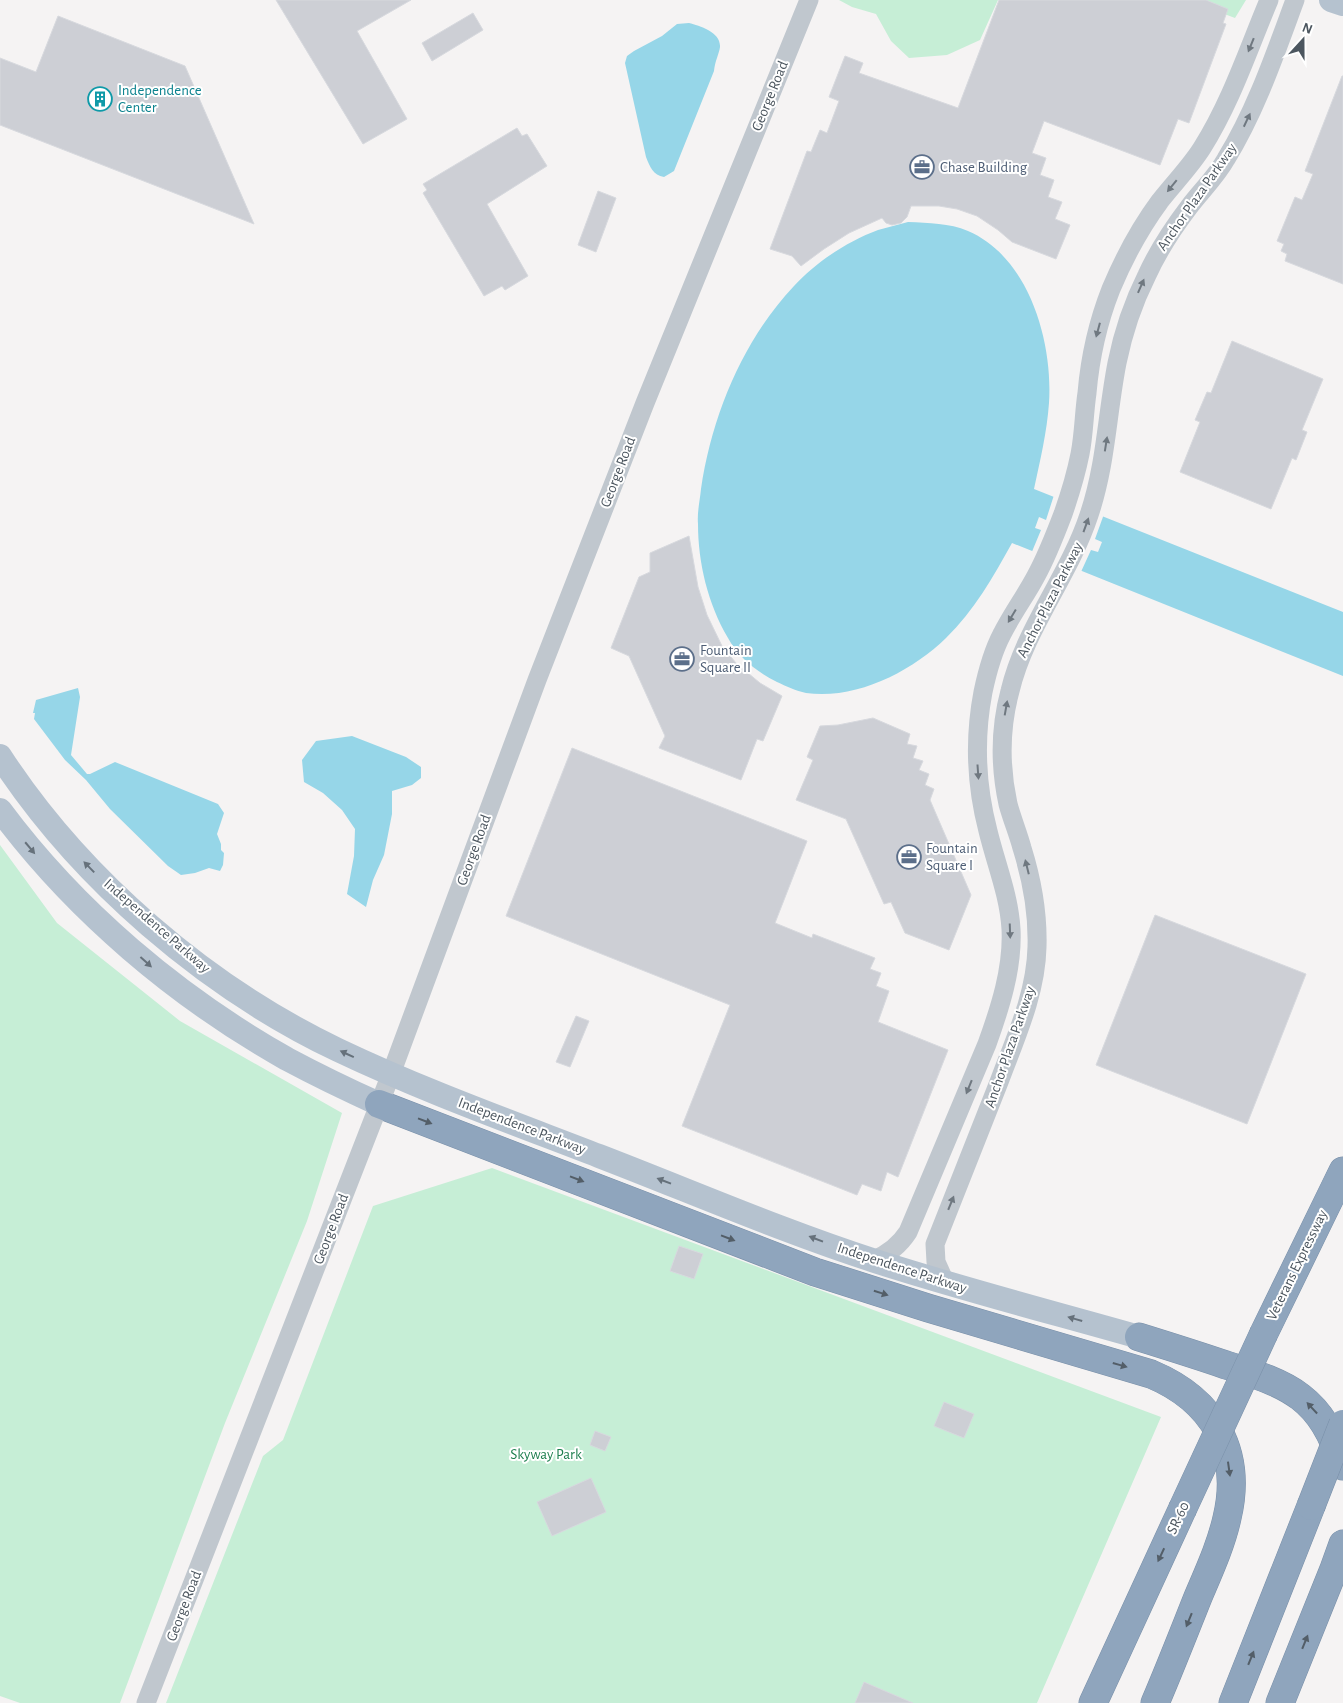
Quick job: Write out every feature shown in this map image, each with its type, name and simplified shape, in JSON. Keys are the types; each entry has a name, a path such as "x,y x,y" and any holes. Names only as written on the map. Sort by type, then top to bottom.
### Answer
{"highway":[{"path":"379,1104 815,1272 1142,1372 1173,1385 1192,1398 1208,1414 1223,1440 1230,1479 1230,1506 1215,1554 1155,1703"},
{"name":"Veterans Expressway","path":"1264,1333 1343,1171"},
{"name":"SR-60","path":"1093,1703 1264,1333"},
{"path":"1139,1337 1258,1375 1287,1387 1313,1408 1324,1423 1334,1439 1343,1466"},
{"path":"1233,1703 1343,1424"},
{"path":"1280,1703 1343,1544"}],"main road":[{"path":"1331,0 1343,4"},
{"name":"Independence Parkway","path":"0,756 42,812 83,860 126,903 168,940 209,972 258,1005 336,1049 391,1074 721,1204 874,1260 1139,1337"},
{"name":"Independence Parkway","path":"0,810 37,856 67,888 152,968 198,1002 265,1046 312,1072 379,1104"}],"street":[{"name":"George Road","path":"146,1703 391,1074 537,680 645,403 809,0"},
{"name":"Anchor Plaza Parkway","path":"874,1260 889,1252 903,1240 908,1232 987,1044 1005,984 1010,956 1011,930 1006,897 988,832 978,779 976,751 978,719 983,689 992,658 1000,637 1037,574 1054,536 1072,485 1080,454 1087,390 1096,338 1112,288 1142,229 1159,203 1201,150 1211,133 1229,97 1269,0"},
{"name":"Anchor Plaza Parkway","path":"945,1282 936,1262 935,1244 1011,1051 1030,992 1036,964 1037,948 1034,902 1022,846 1004,783 1002,745 1006,708 1017,667 1027,641 1058,585 1083,533 1096,492 1103,460 1119,354 1148,270 1167,238 1217,173 1237,140 1266,76 1296,0"}],"green space":[{"path":"839,0 998,0 980,40 947,55 909,58 891,41 876,14 852,7"},
{"path":"1187,0 1246,0 1235,18"},
{"path":"0,845 57,923 180,1021 342,1113 307,1221 225,1423 120,1703 20,1703 0,1696"},
{"name":"Skyway Park","path":"492,1168 1161,1417 1037,1703 166,1703 263,1456 283,1440 373,1206"}],"water":[{"path":"689,23 714,34 720,47 714,71 674,171 664,177 655,172 646,157 625,63 627,56 662,36 677,24"},
{"path":"908,222 954,226 968,231 989,243 1007,260 1033,304 1047,354 1049,379 1047,425 1034,489 1343,612 1343,676 1012,543 982,593 956,628 916,662 882,681 844,692 806,693 777,682 743,658 732,645 715,611 702,568 698,539 698,515 706,461 722,406 745,354 760,330 776,307 803,277 833,253 855,240 878,230"},
{"path":"78,688 80,697 71,755 87,774 115,762 218,804 224,813 217,834 221,850 224,853 223,865 220,871 209,868 181,875 168,866 110,809 86,780 65,760 34,719 35,713 33,713 36,700"},
{"path":"352,736 406,757 421,767 421,778 412,785 392,791 392,814 384,855 373,880 366,907 347,894 354,856 355,829 342,810 323,793 304,782 302,760 316,741"}],"pier":[{"path":"1054,495 1104,514 1095,539 1102,542 1098,552 1091,550 1080,574 1031,554 1041,530 1035,528 1039,517 1046,520"}],"building":[{"path":"276,0 411,0 357,31 407,119 363,144"},
{"path":"999,0 1206,0 1228,9 1223,23 1226,24 1189,123 1178,119 1160,165 1044,121 1032,153 1046,158 1040,175 1054,180 1048,197 1062,202 1055,219 1070,225 1056,259 1012,242 977,216 957,209 939,206 911,206 907,217 901,223 892,225 886,223 882,218 849,233 801,266 792,256 770,249 807,151 811,152 820,130 827,133 839,101 829,97 845,56 863,63 859,73 958,108"},
{"path":"473,13 483,30 432,61 422,43"},
{"name":"Independence Center","path":"58,16 185,66 254,224 0,125 0,58 36,72"},
{"path":"1342,76 1343,284 1285,261 1287,254 1281,251 1284,244 1277,241 1295,197 1302,200 1313,174 1305,171"},
{"path":"517,128 522,136 527,134 547,166 487,204 528,276 505,290 502,286 484,296 423,193 427,190 423,184"},
{"path":"598,191 616,198 596,252 578,245"},
{"path":"1232,341 1323,379 1302,430 1307,432 1296,460 1292,458 1271,509 1180,472 1200,422 1195,420 1207,392 1211,393"},
{"name":"Fountain Square II","path":"689,536 698,587 707,615 722,646 736,663 760,683 782,696 763,741 757,739 741,780 659,748 665,736 629,656 611,648 639,577 650,572 650,553"},
{"name":"Fountain Square I","path":"873,718 910,734 907,744 917,746 913,758 923,761 919,770 929,774 925,785 934,789 930,800 971,895 949,950 905,933 891,902 884,904 846,819 796,800 813,760 807,757 820,726 838,725"},
{"path":"572,748 807,841 775,923 812,938 813,934 875,958 870,969 881,973 876,986 889,991 878,1022 948,1050 898,1177 887,1172 881,1191 862,1184 857,1195 682,1126 730,1005 506,916"},
{"path":"1155,915 1306,974 1247,1124 1096,1065"},
{"path":"576,1016 589,1021 570,1067 556,1062"},
{"path":"679,1246 703,1254 694,1279 670,1271"},
{"path":"944,1402 974,1414 964,1438 934,1426"},
{"path":"595,1431 611,1437 605,1451 590,1445"},
{"path":"591,1478 606,1512 552,1536 537,1502"},
{"path":"864,1682 913,1703 855,1703"}],"place":[{"name":"Independence Center","path":"100,99"},
{"name":"Chase Building","path":"922,167"},
{"name":"Fountain Square II","path":"682,659"},
{"name":"Fountain Square I","path":"909,857"}]}
